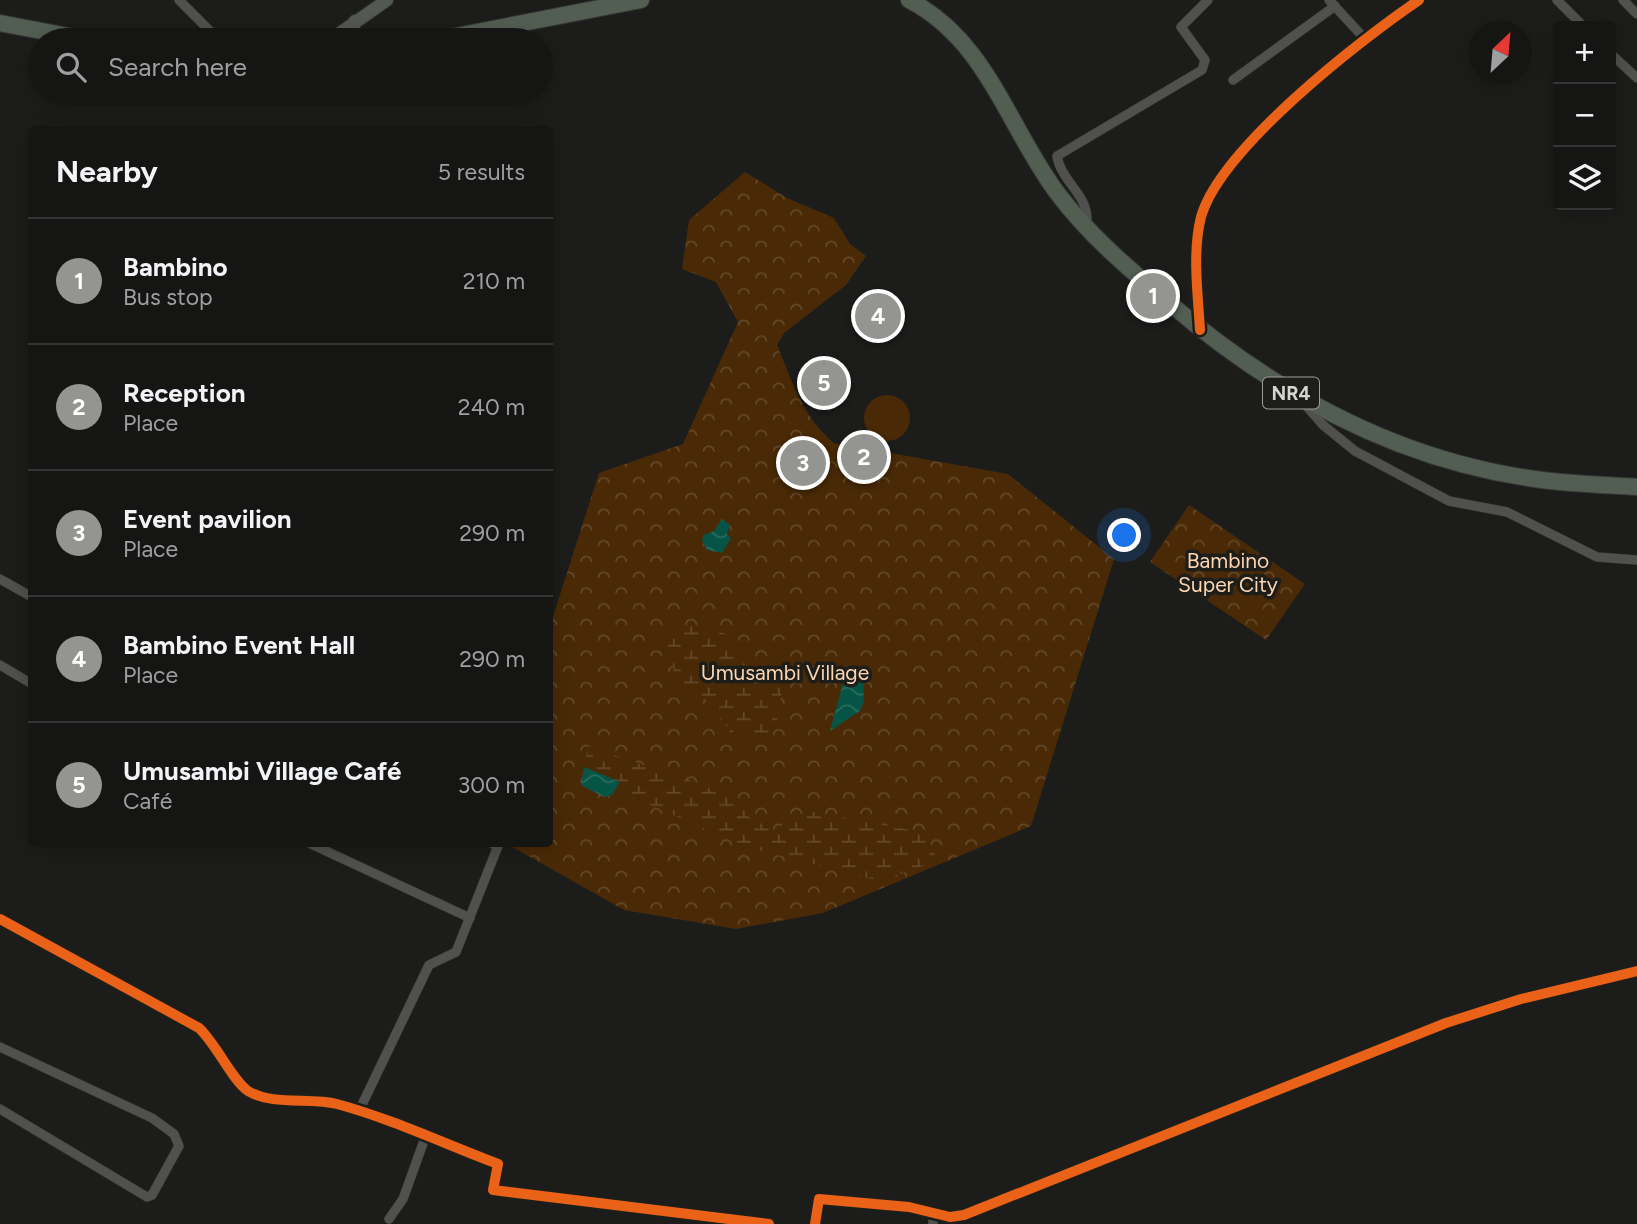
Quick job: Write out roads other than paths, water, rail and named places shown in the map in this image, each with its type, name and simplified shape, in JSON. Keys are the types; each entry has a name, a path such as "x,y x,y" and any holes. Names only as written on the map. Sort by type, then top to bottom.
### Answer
{"highway":[{"path":"498,28 641,0"},
{"name":"NR4","path":"909,0 941,20 959,37 984,69 1056,192 1086,228 1200,330 1261,375 1344,422 1421,453 1542,480 1637,487"},
{"name":"NR4","path":"929,0 956,20 987,55 1012,99 1030,147"},
{"path":"0,23 28,28"}],"street":[{"path":"179,0 207,28"},
{"path":"345,28 387,0"},
{"path":"1086,228 1088,217 1084,203 1060,167 1057,156 1202,70 1205,60 1181,27 1208,0"},
{"path":"1200,330 1197,241 1201,218 1218,179 1284,110 1366,39 1419,0"},
{"path":"1557,0 1578,21"},
{"path":"1623,0 1637,14"},
{"path":"1233,80 1332,3 1366,39"},
{"path":"353,28 355,20"},
{"path":"1616,59 1637,78"},
{"path":"1298,398 1323,425 1355,451 1449,501 1507,512 1597,557 1637,560"},
{"path":"0,579 28,595"},
{"path":"0,665 28,682"},
{"path":"317,847 470,918"},
{"path":"359,1111 429,965 454,954 498,847"},
{"path":"0,919 199,1028 211,1040 239,1083 252,1093 268,1098 316,1100 359,1111 426,1135 498,1164 493,1190 769,1224"},
{"path":"816,1224 819,1199 933,1211 950,1217 964,1215 1446,1023 1521,999 1637,971"},
{"path":"0,1047 152,1118 174,1134 179,1146 152,1195 147,1197 0,1110"},
{"path":"389,1219 403,1199 426,1135"},
{"path":"933,1211 933,1224"}],"water":[{"path":"722,519 730,525 727,535 731,538 722,553 707,550 702,540 704,535 714,531"},
{"path":"846,672 863,680 864,701 860,711 830,731"},
{"path":"584,767 620,782 612,795 604,797 581,785"}],"place":[{"name":"Bambino","path":"1153,296"},
{"name":"Bambino Event Hall","path":"878,316"},
{"name":"Umusambi Village Café","path":"824,383"},
{"name":"Reception","path":"864,457"},
{"name":"Event pavilion","path":"803,463"}],"park label":[{"name":"Bambino Super City","path":"1228,573"},
{"name":"Umusambi Village","path":"785,673"}]}
